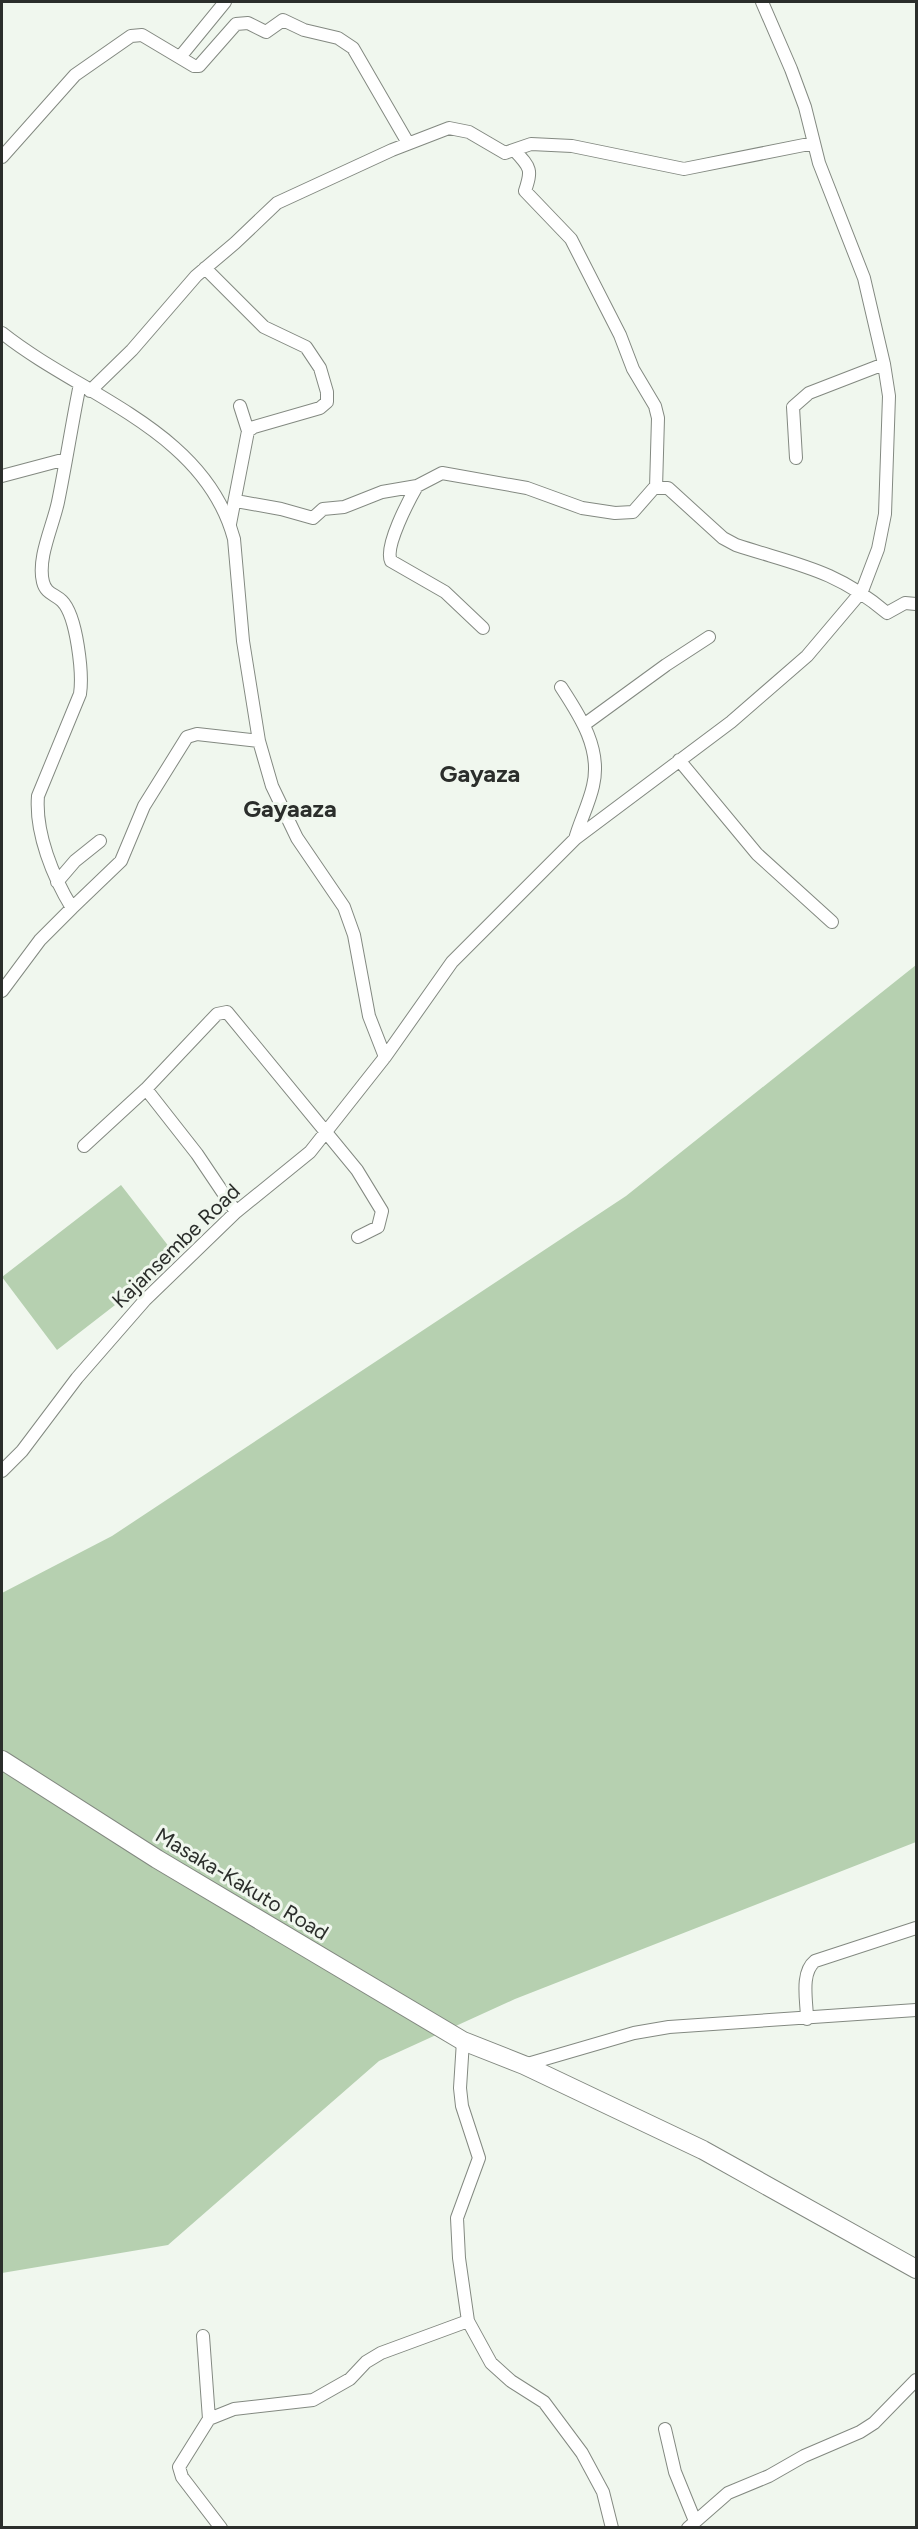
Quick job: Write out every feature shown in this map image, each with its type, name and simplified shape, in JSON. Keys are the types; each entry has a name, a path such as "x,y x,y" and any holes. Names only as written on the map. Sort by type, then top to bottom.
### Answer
{"highway":[{"name":"Masaka-Kakuto Road","path":"2,1760 186,1876 463,2041 524,2065 703,2150 916,2269"}],"street":[{"path":"180,57 225,2"},
{"name":"Kajansembe Road","path":"2,1471 22,1451 113,1334 145,1300 236,1212 310,1152 385,1057 452,962 575,839 731,722 807,656 862,591 878,549 885,513 889,396 884,364 864,278 814,143 801,98 762,2"},
{"path":"2,157 75,75 131,36 142,35 194,66 199,66 229,31 242,23 266,32 283,20 304,30 325,32 353,48 408,143"},
{"path":"72,908 57,882 36,814 38,796 80,694 83,677 69,613 62,601 49,593 43,582 43,562 85,387 132,350 205,268 277,203 408,143 448,128 469,132 499,150 515,151 540,143 572,146 684,169 814,143"},
{"path":"236,501 281,509 313,518 323,509 344,507 382,492 417,486 431,477 451,473 495,484 528,488 582,508 625,514 638,508 656,488 658,418 655,406 633,369 620,335 572,239 525,191 530,182 529,168 515,151"},
{"path":"205,268 264,327 306,347 320,368 327,392 327,402 320,408 254,426 248,431"},
{"path":"2,333 151,427 184,455 212,491 230,524 234,539 243,640 259,741 272,786 297,838 344,907 354,935 369,1016 385,1057"},
{"path":"796,458 793,407 809,393 884,364"},
{"path":"230,524 248,431 240,406"},
{"path":"2,476 66,459"},
{"path":"417,486 391,546 389,557 391,561 445,592 483,628"},
{"path":"656,488 668,488 723,538 736,545 822,571 862,591 886,613 905,603 916,604"},
{"path":"585,724 709,637"},
{"path":"561,687 585,724 590,737 594,784 575,839"},
{"path":"2,990 40,940 121,861 144,806 187,737 197,734 259,741"},
{"path":"679,760 757,854 832,922"},
{"path":"57,882 75,861 100,841"},
{"path":"84,1146 146,1089 217,1014 227,1012 325,1133 349,1159 382,1211 378,1227 358,1237"},
{"path":"146,1089 196,1154 236,1212"},
{"path":"807,2019 806,1977 810,1965 815,1961 916,1928"},
{"path":"524,2065 624,2036 669,2026 807,2019 916,2010"},
{"path":"463,2041 462,2106 479,2158 457,2217 459,2258 468,2321 491,2363 511,2381 543,2402 582,2453 603,2492 612,2528"},
{"path":"209,2419 234,2409 313,2400 350,2379 366,2362 381,2353 468,2321"},
{"path":"203,2336 209,2419 179,2467 182,2477 221,2528"},
{"path":"665,2429 691,2524 728,2493 860,2432 874,2423 916,2380"}],"green space":[{"path":"916,965 916,1842 515,1999 379,2061 168,2245 2,2273 2,1593 112,1536 626,1196"},
{"path":"121,1185 177,1257 57,1350 2,1277"}],"district":[{"name":"Gayaza","path":"480,774"},
{"name":"Gayaaza","path":"290,809"}]}
